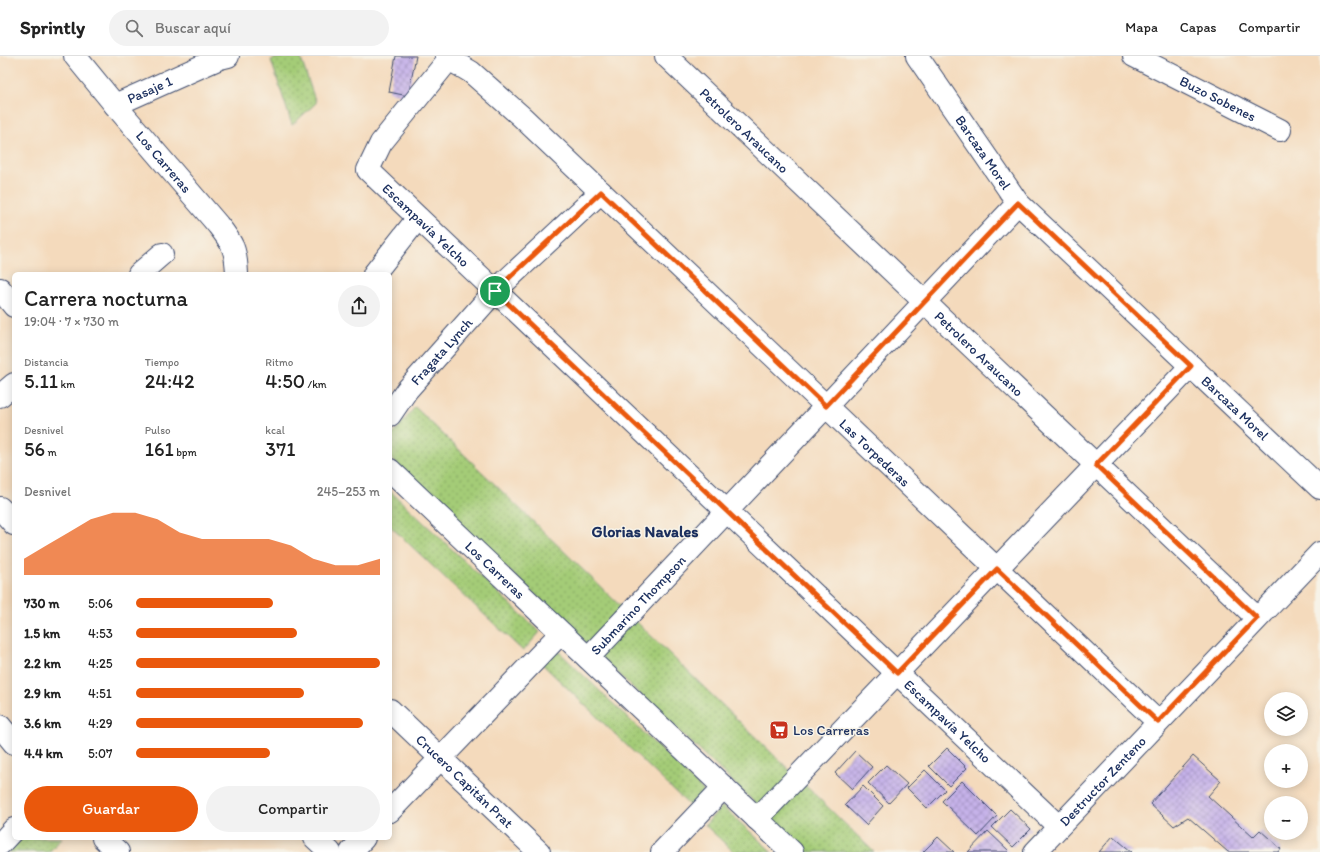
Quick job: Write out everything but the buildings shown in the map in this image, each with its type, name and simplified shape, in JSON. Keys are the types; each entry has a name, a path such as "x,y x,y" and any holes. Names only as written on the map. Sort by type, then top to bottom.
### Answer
{"street":[{"name":"Los Carreras","path":"75,56 232,242 236,255 237,272"},
{"name":"Petrolero Araucano","path":"666,56 1257,618"},
{"name":"Barcaza Morel","path":"917,56 1018,203 1320,488"},
{"name":"Buzo Sobenes","path":"1134,56 1280,130"},
{"name":"Pasaje 1","path":"115,105 222,57"},
{"name":"Las Torpederas","path":"448,57 470,72 522,117 1158,722"},
{"name":"Escampavía Yelcho","path":"448,57 381,143 368,170 1058,826"},
{"name":"Fragata Lynch","path":"392,412 407,390 495,291 601,192"},
{"name":"Submarino Thompson","path":"588,658 1018,203"},
{"path":"376,272 418,218"},
{"path":"141,272 162,254"},
{"path":"0,289 12,304"},
{"path":"757,819 1191,366"},
{"path":"0,396 12,386"},
{"name":"Los Carreras","path":"392,472 792,852"},
{"path":"0,508 12,522"},
{"name":"Destructor Zenteno","path":"1035,852 1058,826 1320,553"},
{"path":"392,809 561,633"},
{"name":"Crucero Capitán Prat","path":"392,712 539,852"},
{"path":"0,726 12,741"},
{"path":"662,852 724,787"},
{"path":"0,844 12,831"},
{"path":"105,840 118,852"},
{"path":"317,840 330,852"},
{"path":"350,852 362,840"}],"green space":[{"path":"284,56 300,56 316,103 292,125 271,60"},
{"path":"415,407 874,852 807,852 392,460 392,436"},
{"path":"392,493 540,632 523,651 392,528"},
{"path":"556,649 704,791 690,806 542,664"},
{"path":"722,806 772,852 734,852 705,825"},
{"path":"20,840 60,840 49,852 9,852"}],"place":[{"name":"Los Carreras","path":"779,730"}],"district":[{"name":"Glorias Navales","path":"645,531"}],"route":[{"path":"601,192 826,406 1018,203 1191,366 1096,465 1257,618 1158,722 997,569 897,673 495,291 601,192"}]}
